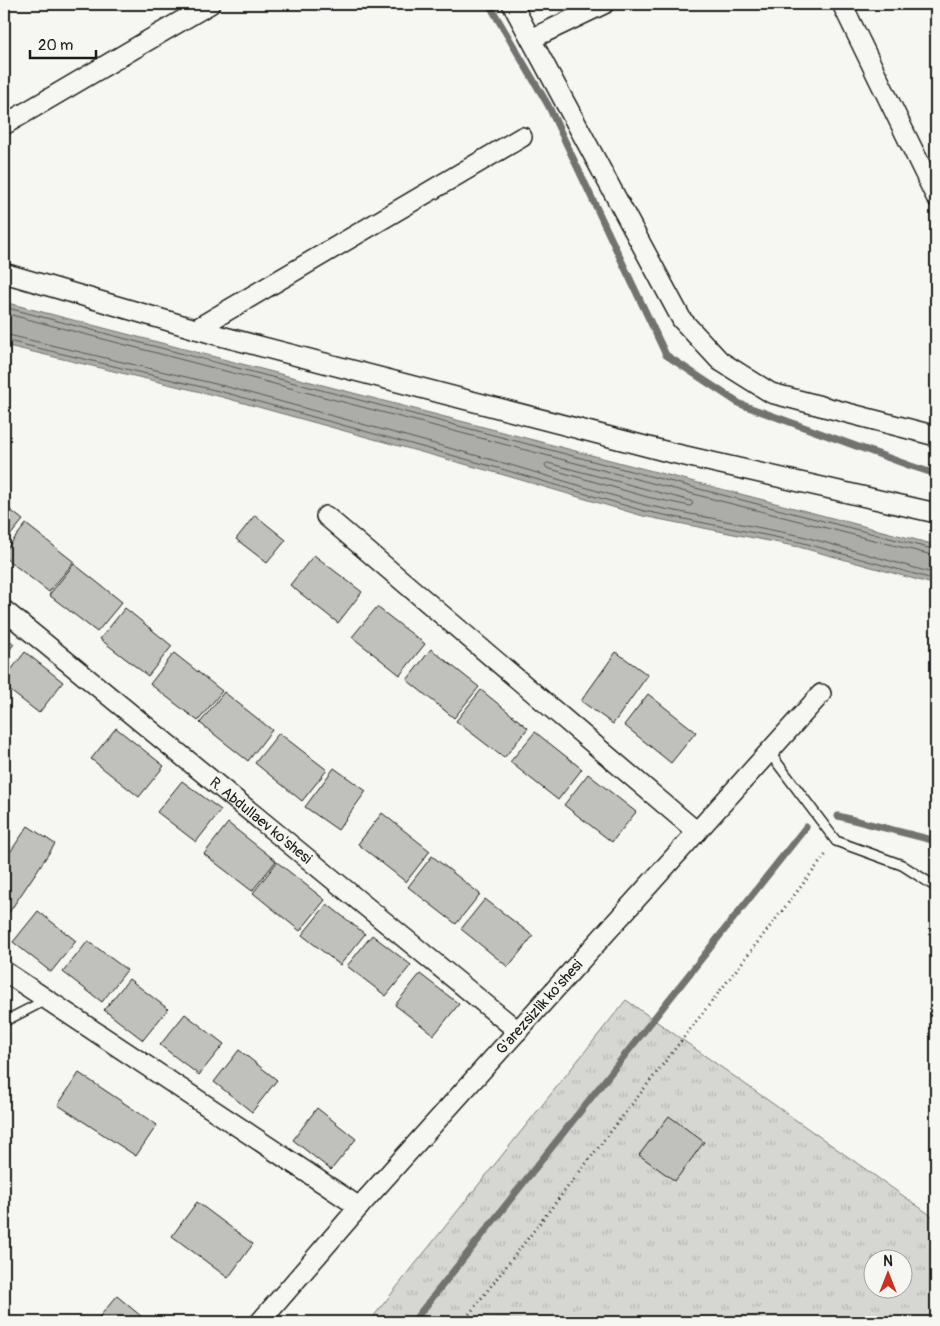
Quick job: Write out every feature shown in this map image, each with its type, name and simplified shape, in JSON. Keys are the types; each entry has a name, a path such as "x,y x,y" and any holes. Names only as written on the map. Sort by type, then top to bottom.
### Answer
{"street":[{"path":"4,125 210,4"},
{"path":"512,4 682,320 720,361 771,393 936,436"},
{"path":"531,39 604,4"},
{"path":"842,4 936,197"},
{"path":"196,329 522,137"},
{"path":"4,273 196,329 668,452 936,513"},
{"path":"326,516 697,832"},
{"name":"R. Abdullaev ko'shesi","path":"4,610 518,1031"},
{"name":"G'arezsizlik ko'shesi","path":"260,1322 359,1207 821,694"},
{"path":"4,971 359,1207"}],"lane":[{"path":"769,752 836,841 902,865 936,887"},
{"path":"4,1021 46,999"}],"path":[{"path":"463,1322 836,841"}],"green space":[{"path":"626,1000 936,1219 936,1322 369,1322"}],"water":[{"path":"4,302 936,545 936,585 799,547 643,516 504,475 222,397 4,345"}],"building":[{"path":"4,505 23,520 4,543"},
{"path":"255,515 286,540 267,563 236,539"},
{"path":"26,524 74,562 49,592 4,557 4,552"},
{"path":"314,555 362,592 338,623 290,585"},
{"path":"74,564 122,602 97,632 49,595"},
{"path":"377,607 425,644 400,675 352,637"},
{"path":"125,608 172,646 148,676 100,639"},
{"path":"4,636 14,644 4,657"},
{"path":"431,649 479,687 454,718 407,680"},
{"path":"25,652 63,682 39,713 4,686 4,679"},
{"path":"616,652 648,675 613,724 581,701"},
{"path":"174,653 222,691 198,721 150,684"},
{"path":"481,690 528,728 504,758 456,721"},
{"path":"224,692 272,730 248,761 200,723"},
{"path":"648,694 696,732 671,763 624,725"},
{"path":"116,728 164,766 139,797 91,759"},
{"path":"535,732 582,769 558,800 510,762"},
{"path":"279,733 327,770 302,801 255,763"},
{"path":"334,768 366,791 338,830 305,807"},
{"path":"588,774 636,812 612,842 564,805"},
{"path":"182,781 221,810 196,842 157,812"},
{"path":"382,813 430,851 406,882 358,844"},
{"path":"228,823 276,861 252,891 204,854"},
{"path":"28,826 55,844 4,920 4,861"},
{"path":"432,856 480,894 456,924 408,887"},
{"path":"277,862 325,900 300,931 253,893"},
{"path":"485,899 533,936 508,967 461,929"},
{"path":"327,904 365,934 340,965 302,935"},
{"path":"38,911 76,941 51,972 13,942"},
{"path":"372,935 411,965 386,996 347,966"},
{"path":"88,941 127,970 102,1002 63,972"},
{"path":"420,974 459,1004 434,1035 395,1005"},
{"path":"129,979 168,1009 143,1040 104,1010"},
{"path":"185,1014 224,1044 199,1075 160,1045"},
{"path":"239,1050 277,1080 252,1112 214,1082"},
{"path":"79,1073 157,1125 136,1156 58,1105"},
{"path":"317,1108 356,1139 331,1170 293,1140"},
{"path":"669,1116 704,1142 675,1181 639,1155"},
{"path":"197,1202 253,1244 228,1278 172,1236"},
{"path":"117,1296 148,1322 95,1322"}],"waterway":[{"path":"489,4 548,105 666,355 740,404 936,474"},
{"path":"838,816 936,841"},
{"path":"413,1322 806,827"}]}
